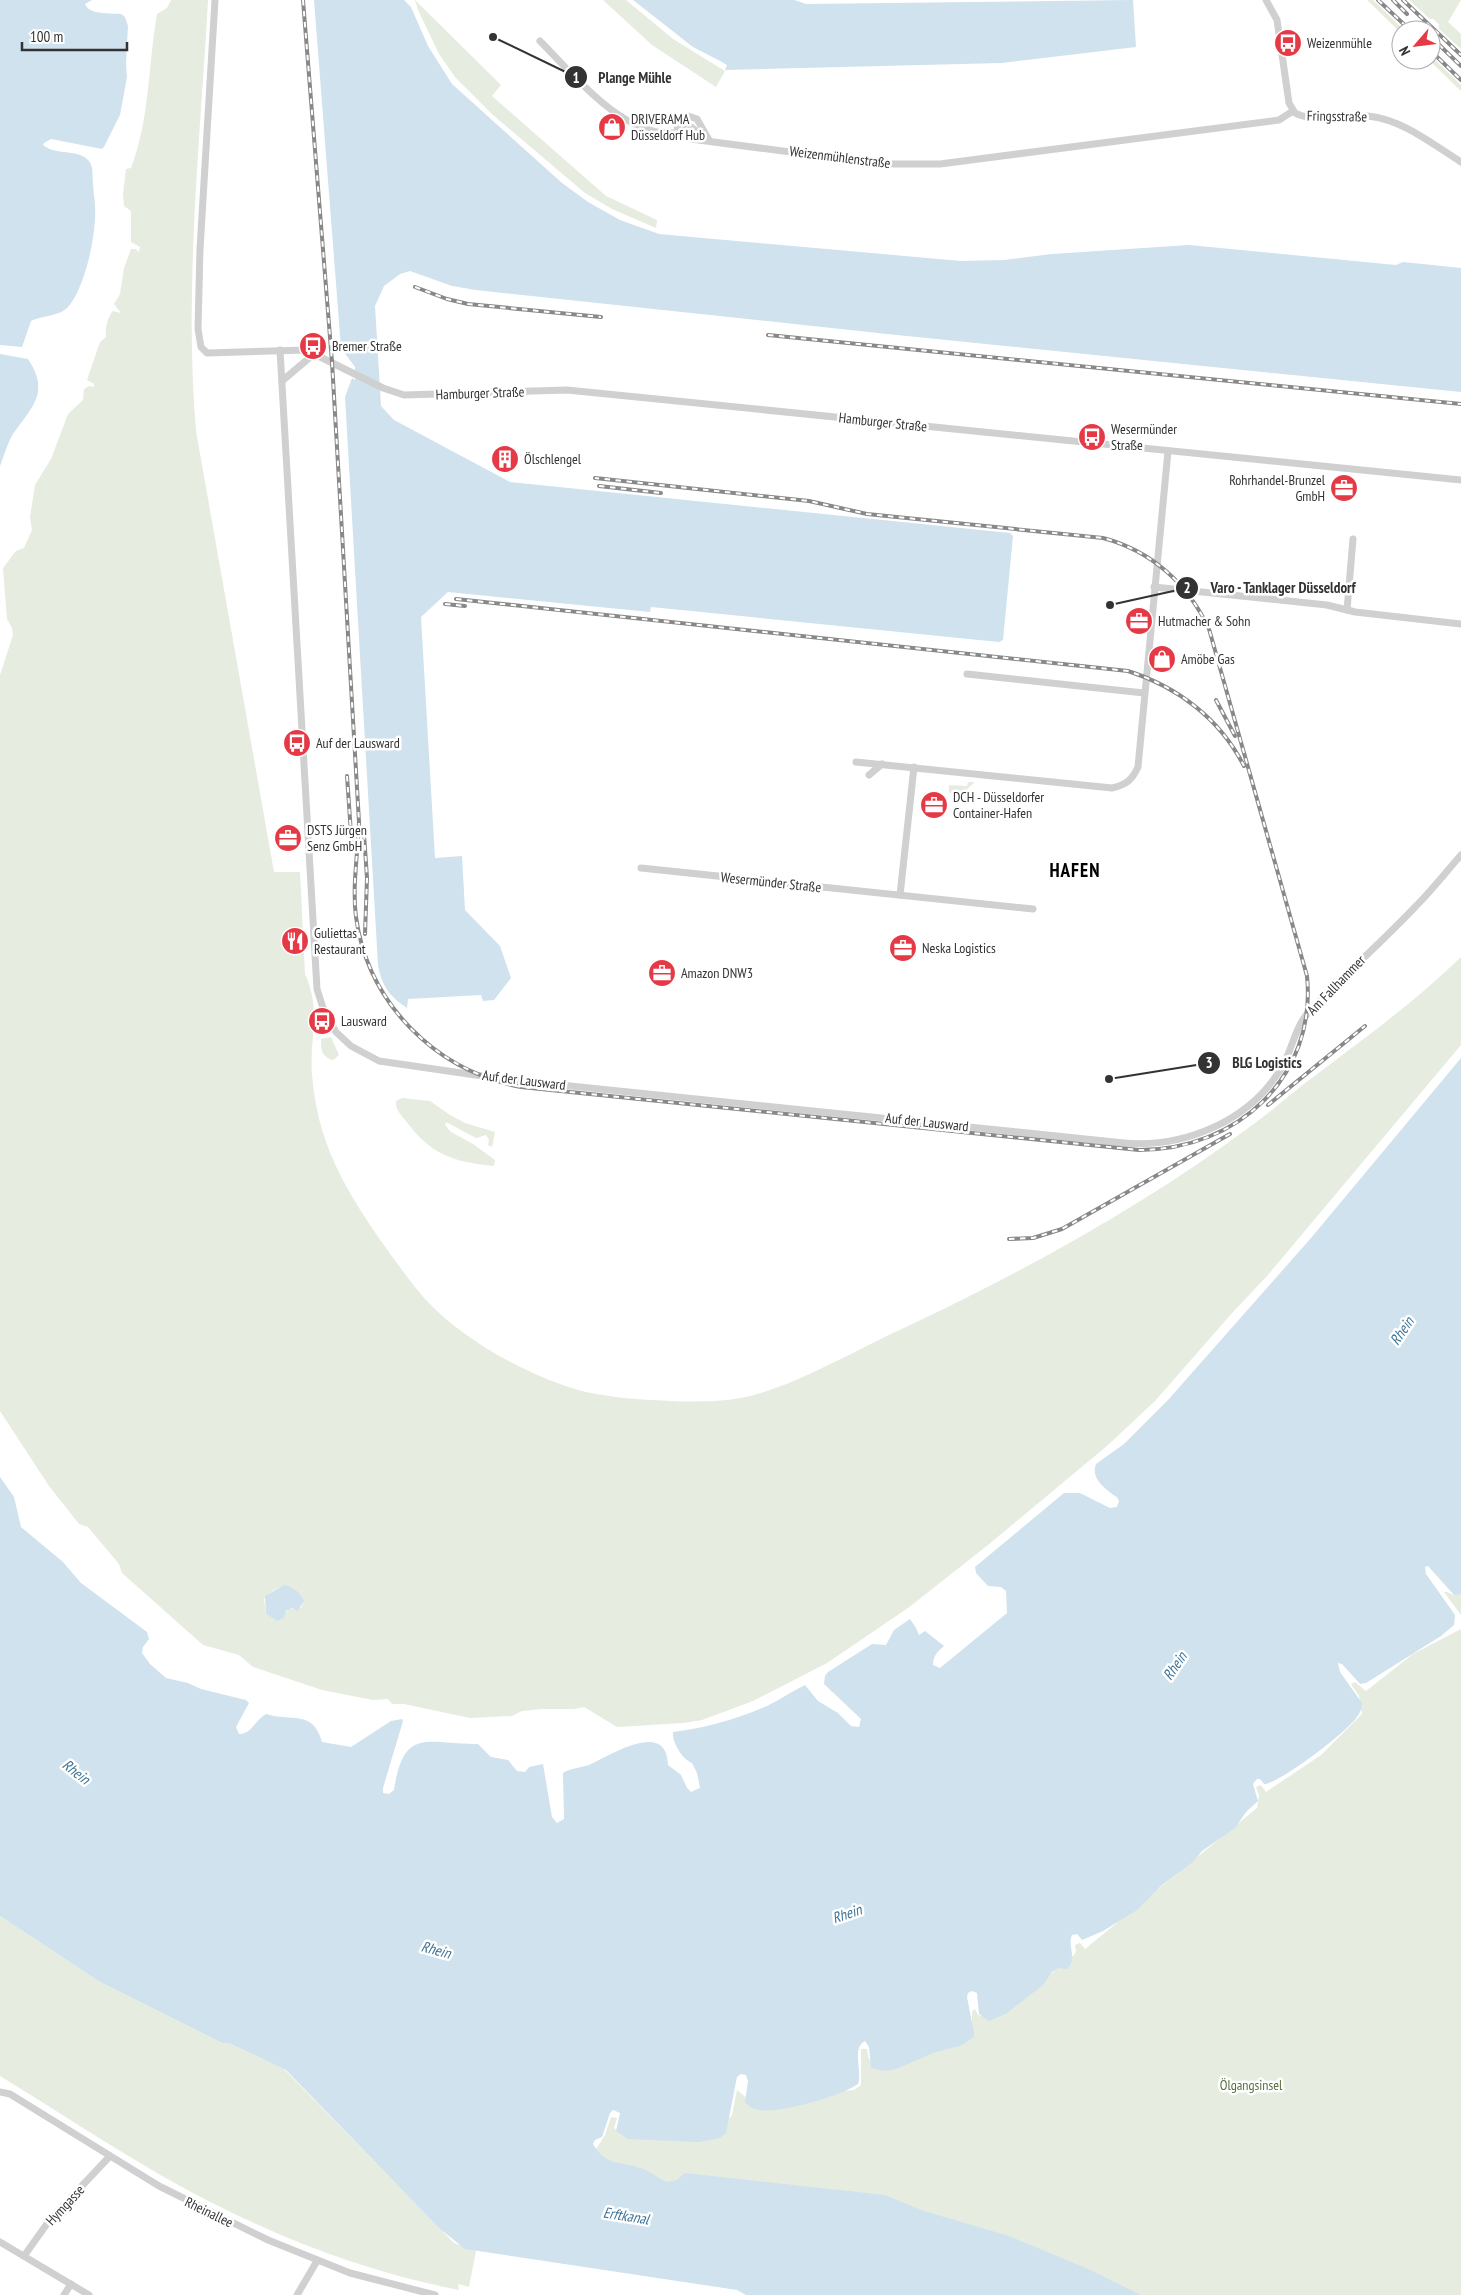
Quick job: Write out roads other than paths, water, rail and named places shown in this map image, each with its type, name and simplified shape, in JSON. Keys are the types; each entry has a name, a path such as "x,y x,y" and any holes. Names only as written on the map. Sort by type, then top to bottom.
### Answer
{"street":[{"path":"215,0 200,249 200,343 203,350 211,354 280,350"},
{"path":"1266,0 1277,20 1289,103 1293,111"},
{"name":"Weizenmühlenstraße","path":"540,41 612,112 629,121 655,130 674,133 691,127 709,140 880,164 940,164 1279,120 1293,111"},
{"name":"Fringsstraße","path":"1293,111 1299,116 1308,117 1349,114 1384,119 1404,127 1461,162"},
{"path":"691,116 698,121 709,140 687,138 679,131 679,122 691,116"},
{"name":"Hamburger Straße","path":"280,350 300,350 315,353 393,393 413,396 567,390 1461,480"},
{"name":"Auf der Lausward","path":"280,350 317,989 325,1015 344,1040 362,1053 379,1061 503,1078 1138,1144"},
{"path":"282,381 315,353"},
{"path":"856,762 1112,788 1121,786 1133,777 1138,767 1168,451"},
{"path":"1347,610 1353,539"},
{"path":"1154,587 1327,605 1363,613 1461,624"},
{"path":"967,674 1144,693"},
{"path":"869,775 882,764"},
{"path":"900,895 914,767"},
{"name":"Am Fallhammer","path":"1138,1144 1168,1142 1198,1134 1224,1122 1254,1100 1282,1068 1306,1016 1416,906 1461,855"},
{"name":"Wesermünder Straße","path":"642,868 1033,908"},
{"name":"Rheinallee","path":"0,2092 10,2094 176,2196 317,2261 367,2278 435,2295"},
{"name":"Hymgasse","path":"24,2256 44,2227 110,2156"},
{"path":"0,2242 89,2295"},
{"path":"298,2295 317,2261"},
{"path":"64,2295 71,2284"}],"water":[{"path":"0,0 92,0 85,4 87,8 100,13 121,14 125,17 128,26 127,77 120,115 104,147 102,149 51,139 43,145 54,150 79,155 91,164 95,203 94,230 84,275 73,300 64,311 31,321 22,347 0,345"},
{"path":"314,0 404,0 411,7 428,46 452,84 562,183 588,202 620,220 659,234 961,261 1004,260 1052,254 1189,245 1396,265 1403,262 1461,268 1461,392 476,290 452,286 410,271 400,274 384,286 375,306 381,406 394,420 510,482 1010,533 1013,536 1003,640 999,642 651,607 650,612 448,592 421,617 435,858 462,856 465,910 500,946 511,978 494,1000 483,1001 481,995 408,999 407,1008 387,990 381,979 378,965 345,397 352,378 355,380 355,367 341,348"},
{"path":"633,0 794,0 806,4 1133,0 1136,47 1002,63 725,70 727,65 693,47"},
{"path":"0,354 28,359 38,381 38,390 32,407 7,446 0,466"},
{"path":"1461,1058 1461,1594 1454,1595 1428,1566 1425,1567 1426,1574 1455,1615 1454,1625 1441,1636 1366,1683 1360,1684 1342,1664 1338,1663 1340,1672 1362,1703 1359,1714 1351,1724 1313,1756 1284,1776 1264,1784 1260,1779 1257,1779 1253,1784 1258,1801 1246,1812 1235,1828 1202,1851 1194,1861 1162,1885 1137,1910 1103,1931 1082,1940 1077,1934 1072,1935 1072,1961 1067,1969 1059,1968 1052,1972 1043,1985 1007,2013 989,2021 979,2014 977,1993 972,1991 968,1993 967,1997 974,2037 962,2045 933,2053 896,2069 883,2071 871,2068 869,2047 865,2041 861,2044 858,2055 858,2084 823,2099 776,2110 755,2109 745,2102 748,2081 746,2075 741,2074 737,2077 726,2133 720,2138 699,2142 628,2139 616,2131 620,2113 613,2110 610,2113 602,2137 595,2140 593,2144 608,2159 644,2169 668,2182 677,2180 685,2173 885,2195 924,2211 1009,2236 1086,2268 1141,2295 746,2295 737,2290 465,2249 439,2228 286,2070 231,2044 222,2043 100,1982 0,1916 0,1477 14,1497 21,1527 63,1562 81,1583 147,1632 149,1639 143,1647 142,1653 150,1664 166,1678 246,1700 249,1703 236,1727 239,1734 247,1732 266,1714 307,1721 318,1732 322,1742 351,1747 391,1721 402,1719 383,1793 389,1794 394,1790 398,1769 404,1756 412,1747 421,1743 432,1742 478,1744 491,1757 508,1760 517,1771 525,1772 529,1767 543,1764 552,1817 557,1823 564,1819 563,1773 589,1765 636,1744 648,1742 658,1744 665,1751 668,1765 681,1775 691,1792 700,1788 697,1773 692,1763 678,1750 673,1732 721,1722 756,1711 805,1685 818,1701 838,1713 851,1726 859,1727 861,1719 824,1684 825,1676 828,1672 872,1644 886,1645 894,1630 910,1619 919,1635 925,1631 944,1646 936,1654 933,1662 933,1665 940,1668 1007,1613 1006,1591 1001,1587 988,1586 976,1573 975,1567 1064,1493 1080,1493 1110,1508 1117,1507 1119,1501 1117,1497 1097,1479 1095,1474 1096,1464 1124,1444 1168,1400 1311,1238"},
{"path":"284,1585 296,1590 304,1601 298,1611 292,1608 286,1611 284,1618 277,1621 266,1614 265,1596"}],"railway":[{"path":"303,0 332,362 359,822 355,881 356,917 363,949 375,978 391,1005 411,1029 435,1049 461,1066 490,1079 521,1087 1139,1150 1175,1147 1208,1137 1238,1122 1264,1101 1284,1075 1299,1046 1307,1012 1307,976 1209,629 1179,584 1153,561 1137,551 1103,538 867,514 809,501 595,478"},
{"path":"1378,0 1399,20"},
{"path":"1393,0 1407,14"},
{"path":"1403,0 1461,55"},
{"path":"1441,47 1461,66"},
{"path":"1441,61 1461,80"},
{"path":"415,287 447,299 468,304 601,317"},
{"path":"768,335 1461,404"},
{"path":"599,486 661,493"},
{"path":"456,599 1128,671 1164,686 1196,707 1223,734 1244,766"},
{"path":"445,604 465,606"},
{"path":"1216,700 1235,736"},
{"path":"347,776 352,848"},
{"path":"364,834 367,878 365,934"},
{"path":"1268,1105 1365,1026"},
{"path":"1009,1239 1033,1238 1062,1229 1230,1134"}],"place":[{"name":"Plange Mühle","path":"493,37"},
{"name":"Weizenmühle","path":"1288,43"},
{"name":"DRIVERAMA Düsseldorf Hub","path":"612,127"},
{"name":"Bremer Straße","path":"313,346"},
{"name":"Wesermünder Straße","path":"1092,437"},
{"name":"Ölschlengel","path":"505,459"},
{"name":"Rohrhandel-Brunzel GmbH","path":"1344,488"},
{"name":"Varo - Tanklager Düsseldorf","path":"1110,605"},
{"name":"Hutmacher & Sohn","path":"1139,621"},
{"name":"Amöbe Gas","path":"1162,659"},
{"name":"Auf der Lausward","path":"297,743"},
{"name":"DCH - Düsseldorfer Container-Hafen","path":"934,805"},
{"name":"DSTS Jürgen Senz GmbH","path":"288,838"},
{"name":"Guliettas Restaurant","path":"295,941"},
{"name":"Neska Logistics","path":"903,948"},
{"name":"Amazon DNW3","path":"662,973"},
{"name":"Lausward","path":"322,1021"},
{"name":"BLG Logistics","path":"1109,1079"}],"district":[{"name":"HAFEN","path":"1075,870"}],"water label":[{"name":"Rhein","path":"1402,1331"},
{"name":"Rhein","path":"1175,1666"},
{"name":"Rhein","path":"76,1772"},
{"name":"Rhein","path":"847,1914"},
{"name":"Rhein","path":"436,1950"},
{"name":"Erftkanal","path":"626,2216"}],"park label":[{"name":"Ölgangsinsel","path":"1251,2085"}]}
